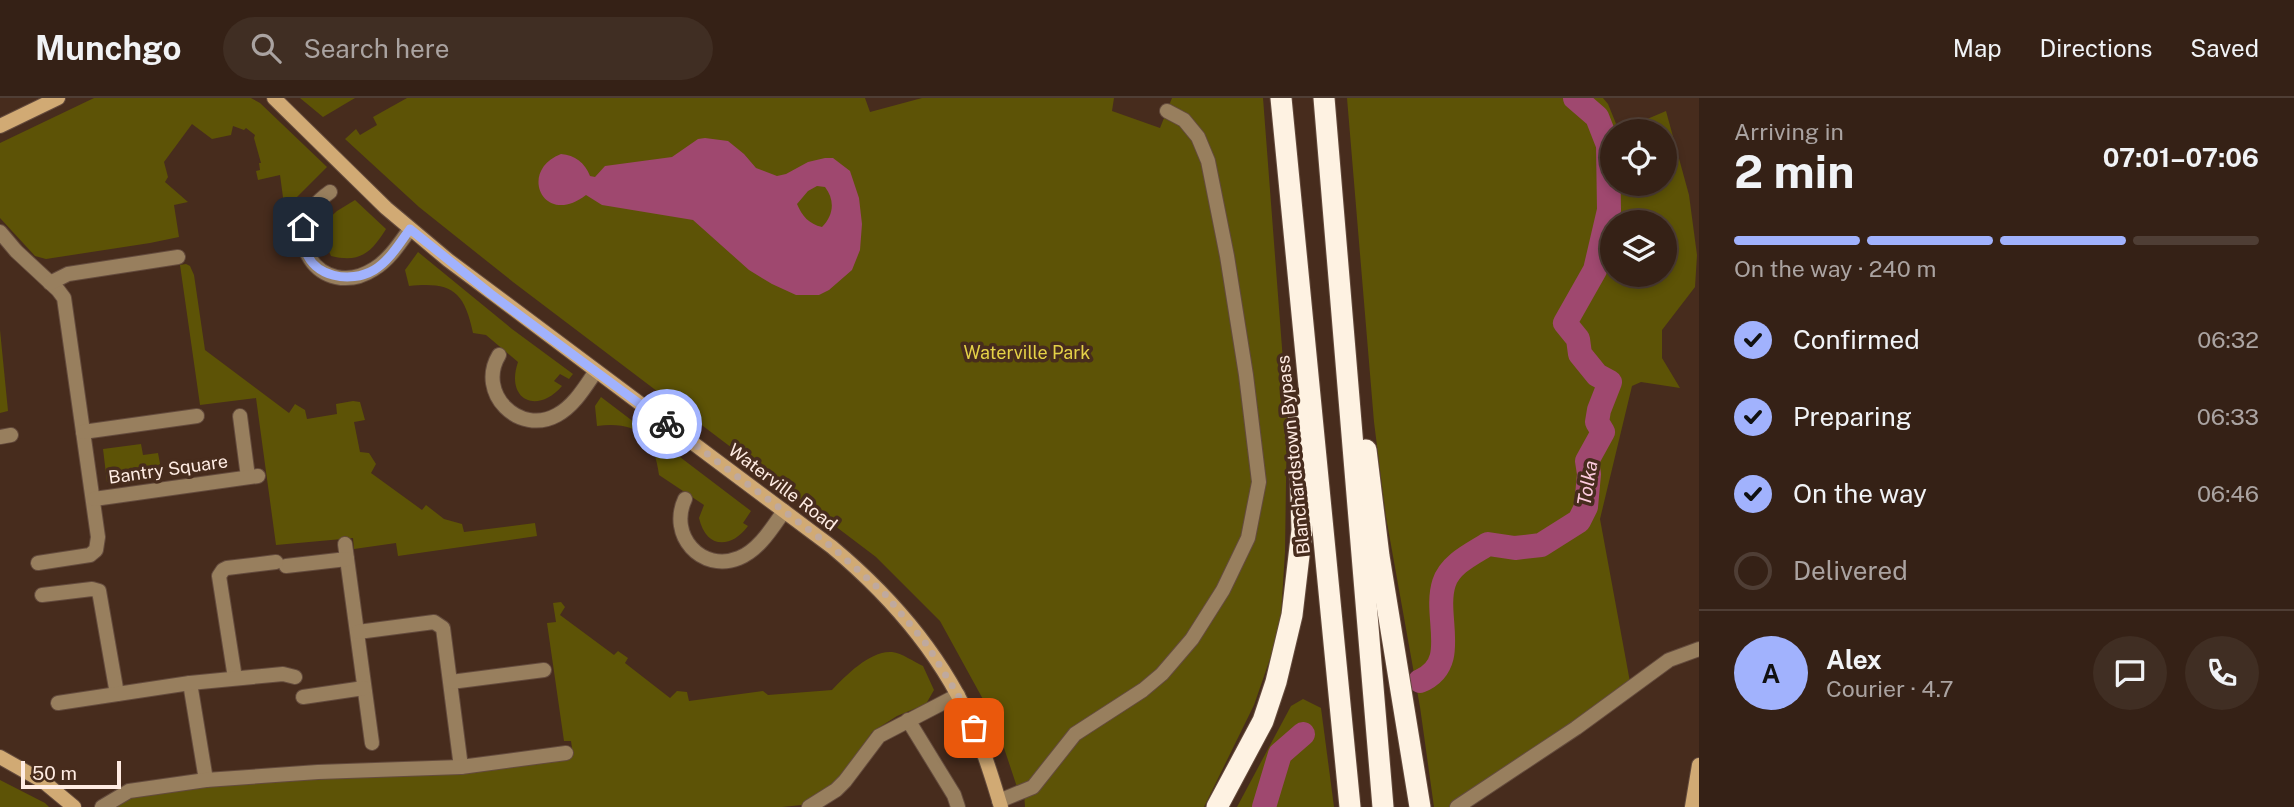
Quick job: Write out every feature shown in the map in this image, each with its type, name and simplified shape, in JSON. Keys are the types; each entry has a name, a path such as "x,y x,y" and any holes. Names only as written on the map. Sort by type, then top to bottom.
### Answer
{"highway":[{"name":"Blanchardstown Bypass","path":"1281,98 1350,807"},
{"path":"1325,106 1383,807"},
{"path":"1325,106 1338,163 1365,446 1379,556 1420,807"},
{"path":"1217,807 1263,721 1285,650 1298,572 1302,530 1301,470 1291,193"}],"street":[{"path":"0,126 58,98"},
{"name":"Waterville Road","path":"274,98 410,229 491,294 832,547 885,594 927,645 958,695 986,758 1000,804"},
{"path":"1000,804 1033,787 1074,734 1163,674 1192,639 1217,601 1248,538 1259,482 1227,256 1208,161 1198,137 1184,120 1167,111"},
{"path":"330,192 312,207 303,227 304,248 311,261 321,270 347,277 374,270 410,229"},
{"name":"Bantry Square","path":"0,232 64,299 99,537 94,554 38,563"},
{"path":"50,283 68,274 178,257"},
{"path":"499,355 493,368 492,388 511,412 531,420 545,420 566,409 596,371"},
{"path":"83,432 197,416"},
{"name":"Bantry Square","path":"94,499 253,477 240,416"},
{"path":"685,499 680,522 684,538 697,552 715,561 730,561 751,551 784,511"},
{"path":"235,678 219,576 223,570 281,564 346,551 372,743"},
{"path":"42,595 92,589 99,591 117,694"},
{"path":"358,632 437,622 443,628 461,766"},
{"path":"1457,807 1576,728 1669,660 1699,649"},
{"path":"451,682 544,670"},
{"path":"58,703 235,678 283,674 295,677"},
{"path":"190,683 206,780"},
{"path":"303,697 364,688"},
{"path":"809,807 845,781 879,736 958,695"},
{"path":"908,720 954,795 958,807"},
{"path":"102,807 129,791 206,780 461,766 566,752"},
{"path":"0,757 44,782 74,807"},
{"path":"1692,807 1699,765"}],"green space":[{"path":"94,98 251,98 260,103 327,167 293,201 287,214 280,175 258,180 256,171 260,170 261,163 255,135 246,128 244,130 233,126 231,135 212,139 192,124 164,162 168,177 165,182 188,202 174,205 179,237 46,259 35,256 0,218 0,143"},
{"path":"300,98 355,98 323,117"},
{"name":"Waterville Park","path":"407,98 865,98 870,112 922,98 1114,98 1112,111 1160,128 1172,98 1263,98 1284,374 1280,383 1280,394 1287,414 1285,552 1280,630 1254,705 1204,807 1025,807 1024,792 1018,790 998,730 1004,727 995,708 990,712 940,621 876,557 513,282 419,207 345,139 356,129 360,135 377,125 373,117"},
{"path":"1347,98 1603,98 1614,119 1600,119 1600,196 1677,196 1677,151 1689,195 1697,255 1695,287 1662,330 1662,358 1680,388 1641,382 1632,386 1600,519 1630,682 1451,807 1434,807 1420,707 1386,517 1374,422"},
{"path":"1666,111 1668,119 1647,119"},
{"path":"355,200 386,229 364,254 350,258 331,256 324,241 325,222"},
{"path":"418,252 512,329 573,374 569,379 560,374 554,381 562,386 543,400 526,399 520,394 515,375 518,362 486,335 473,333 460,298 445,288 409,286 405,270"},
{"path":"186,264 194,275 205,350 289,413 295,404 305,410 307,419 337,414 336,404 360,402 365,420 354,422 360,452 369,453 376,464 371,473 422,510 426,505 444,519 462,524 464,532 535,523 537,536 398,556 396,543 354,549 353,538 276,545 256,398 200,405 180,265"},
{"path":"0,330 8,411 0,413"},
{"path":"601,397 751,511 743,523 748,526 741,534 727,542 713,540 707,536 699,518 704,505 659,475 653,450 641,434 623,426 597,426 595,406"},
{"path":"141,444 143,455 158,453 162,474 107,482 103,449"},
{"path":"561,602 565,607 560,615 614,655 618,651 628,658 625,663 670,698 677,691 687,692 689,701 763,691 768,695 832,690 867,659 884,652 904,656 923,666 934,690 926,704 897,716 872,732 837,783 802,805 107,807 120,800 156,791 454,770 573,755 571,741 564,741 547,623 556,622 553,603"},
{"path":"1303,699 1321,708 1334,807 1237,807 1291,706"},
{"path":"0,780 45,803 49,807 0,807"}],"shaded area":[{"path":"698,139 728,141 756,168 777,176 808,162 825,158 833,158 850,171 859,198 862,224 860,250 852,270 819,295 796,295 749,270 693,220 602,205 586,195 571,203 558,205 548,201 541,193 538,183 540,172 548,162 561,154 579,160 590,176 595,177 605,166 672,157","holes":["817,186 825,187 832,207 829,218 822,227 806,219 797,204 808,191"]}],"waterway":[{"name":"Tolka","path":"1420,681 1440,663 1443,651 1441,596 1451,570 1488,544 1515,548 1541,545 1579,521 1586,507 1589,474 1587,461 1603,432 1597,422 1610,382 1597,375 1580,354 1578,339 1565,323 1595,270 1609,210 1608,145 1597,117 1575,98"},
{"name":"Tolka","path":"1264,807 1280,754 1303,734"}],"way so far":[{"path":"667,424 832,547 885,594 927,645 958,695 974,728"}],"route":[{"path":"303,227 304,248 311,261 321,270 340,277 361,275 374,270 410,229 491,294 667,424"}]}
